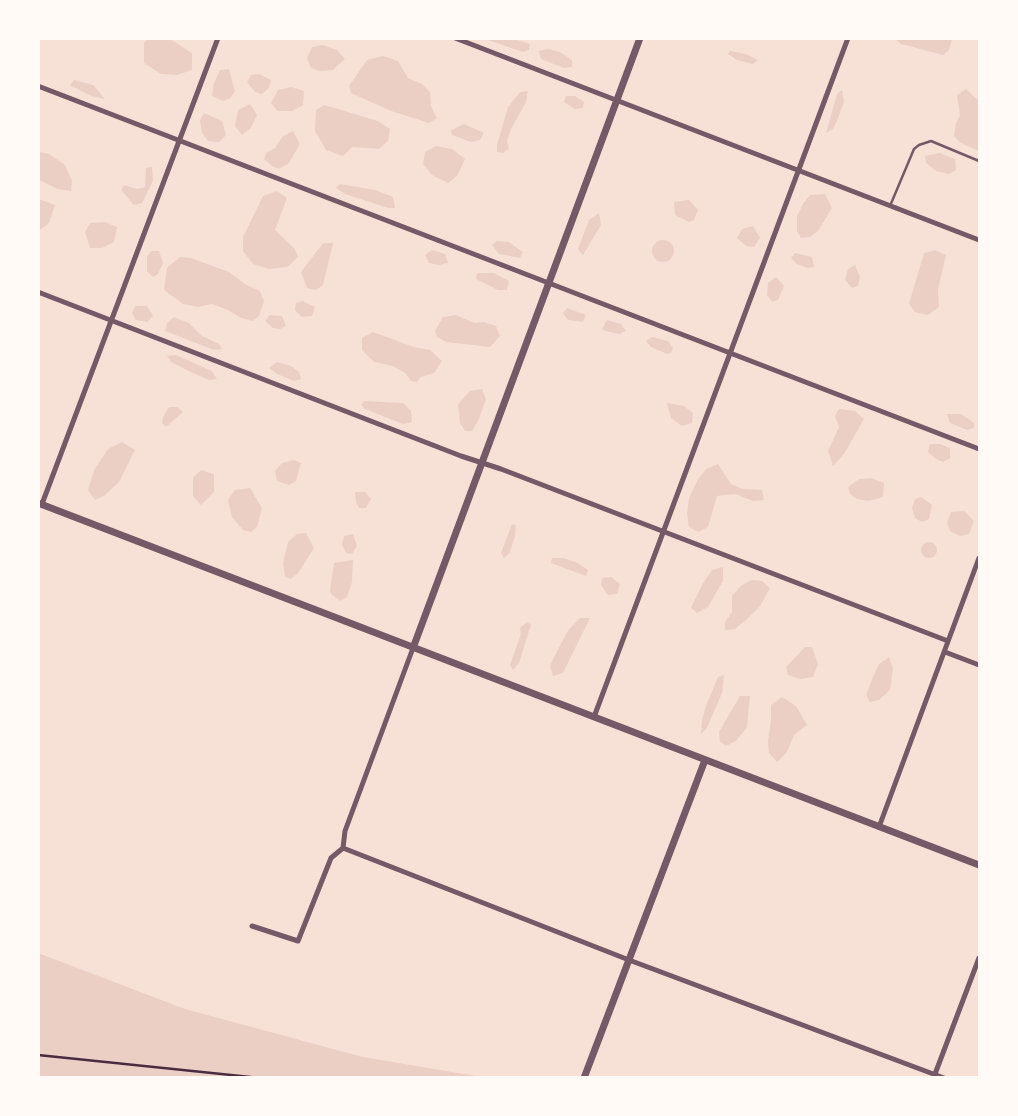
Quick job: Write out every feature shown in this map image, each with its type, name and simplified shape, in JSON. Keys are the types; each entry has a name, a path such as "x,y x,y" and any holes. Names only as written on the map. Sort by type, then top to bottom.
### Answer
{"street":[{"path":"218,38 40,503 979,865"},
{"path":"455,38 979,240"},
{"path":"251,926 298,941 331,858 344,848 345,831 640,38"},
{"path":"594,718 848,38"},
{"path":"38,86 979,449"},
{"path":"38,292 948,641"},
{"path":"879,827 979,562"},
{"path":"944,652 979,665"},
{"path":"584,1077 705,760"},
{"path":"344,848 629,960 944,1077"},
{"path":"935,1074 979,958"}],"lane":[{"path":"890,206 914,149 919,145 931,142 979,161"}],"path":[{"path":"38,1055 260,1077"}],"shaded area":[{"path":"148,39 170,39 192,53 192,70 177,75 161,74 144,63 144,43"},
{"path":"485,39 514,39 530,44 529,50 523,52"},
{"path":"895,39 952,39 949,50 943,55 901,44"},
{"path":"322,45 337,50 345,59 333,70 319,71 311,68 307,58 312,47"},
{"path":"548,49 560,52 572,60 572,67 564,68 541,59 539,51"},
{"path":"730,51 758,60 753,64 737,60 728,54"},
{"path":"383,56 398,61 408,78 422,84 430,92 431,106 437,118 429,123 391,111 351,93 349,86 367,60"},
{"path":"229,69 235,92 223,101 212,96 214,83 220,70"},
{"path":"259,74 271,80 269,88 262,94 255,92 247,82 251,75"},
{"path":"74,80 93,85 105,99 91,96 70,85"},
{"path":"291,87 304,91 303,105 292,111 278,111 271,103 278,90"},
{"path":"966,89 979,101 979,151 961,143 954,136 960,115 957,95"},
{"path":"842,90 844,102 837,121 833,129 826,133 837,94"},
{"path":"528,91 526,102 507,141 509,149 503,153 497,152 508,107 520,92"},
{"path":"566,96 575,96 584,102 583,108 575,109 564,102"},
{"path":"250,104 257,115 251,128 242,135 235,126 238,110"},
{"path":"324,105 378,121 390,129 388,141 379,149 352,147 343,156 326,150 315,131 316,110"},
{"path":"204,113 222,121 226,135 219,142 208,141 202,133 200,120"},
{"path":"464,124 484,133 480,140 471,142 452,135 451,130"},
{"path":"293,131 300,144 289,163 279,169 272,166 264,159 267,152 275,148 283,136"},
{"path":"436,146 452,149 465,159 457,176 448,183 432,175 423,164 425,152"},
{"path":"39,152 49,154 65,165 72,181 71,191 58,189 39,180"},
{"path":"940,153 955,159 956,170 949,174 936,171 926,163 925,156"},
{"path":"152,167 153,181 142,203 134,205 121,190 124,185 137,189 145,187 146,168"},
{"path":"340,184 375,190 393,197 395,208 345,194 336,188"},
{"path":"277,191 287,198 275,230 295,249 298,257 287,267 269,269 253,264 243,251 243,237 263,196"},
{"path":"825,194 832,208 818,231 810,237 801,238 797,231 797,216 803,204 810,195"},
{"path":"39,199 55,205 49,223 40,230 39,229"},
{"path":"689,200 698,210 694,220 689,222 675,215 674,202"},
{"path":"599,213 601,225 583,255 578,249 589,220"},
{"path":"105,222 117,227 114,242 102,248 90,248 85,232 90,223"},
{"path":"753,226 760,238 754,247 746,246 737,238 742,229"},
{"path":"663,240 671,243 674,251 671,259 663,262 655,259 652,251 655,243"},
{"path":"497,241 509,242 523,252 520,258 499,254 492,245"},
{"path":"323,243 333,243 323,285 316,290 307,288 301,272"},
{"path":"432,250 445,254 448,263 429,263 425,255"},
{"path":"935,250 946,255 938,289 939,307 928,315 915,312 909,304 924,253"},
{"path":"151,251 159,251 163,263 158,274 153,277 147,271 147,257"},
{"path":"795,253 812,257 814,267 797,264 791,258"},
{"path":"180,257 191,258 229,272 260,291 264,301 259,316 253,321 212,304 198,307 183,304 164,290 167,268"},
{"path":"855,265 860,277 858,286 852,288 845,280 848,269"},
{"path":"477,273 494,273 509,281 507,290 498,290 476,279"},
{"path":"776,277 784,286 778,300 772,302 767,295 768,283"},
{"path":"303,301 315,307 312,316 302,317 295,310 296,303"},
{"path":"135,306 147,306 153,316 147,322 136,320 132,313"},
{"path":"567,308 586,315 583,322 568,320 563,313"},
{"path":"270,315 282,316 286,326 273,328 265,321"},
{"path":"456,315 474,323 484,322 496,326 500,336 490,347 446,342 437,337 435,331 443,317"},
{"path":"174,317 189,323 202,336 219,344 222,349 214,350 165,331 167,323"},
{"path":"607,320 621,324 626,331 619,334 605,331 602,329"},
{"path":"373,332 430,350 442,361 434,373 421,377 417,382 411,381 405,373 393,366 374,362 362,350 362,338"},
{"path":"652,337 668,341 673,348 671,353 667,354 651,347 646,341"},
{"path":"176,355 212,371 217,379 209,380 195,374 171,362 167,356"},
{"path":"277,362 291,366 299,372 301,379 294,381 269,368"},
{"path":"482,389 486,399 479,419 472,431 465,431 460,423 458,404 470,391"},
{"path":"364,401 403,403 411,411 412,422 403,424 365,409 361,405"},
{"path":"667,403 684,406 693,413 692,423 682,426 671,418"},
{"path":"169,407 177,407 183,412 166,427 162,423"},
{"path":"839,409 855,411 864,419 844,454 833,466 828,451 839,427 835,416"},
{"path":"947,414 961,414 974,423 974,428 967,430 950,423"},
{"path":"122,442 135,450 119,482 104,496 95,500 88,490 94,470 108,449"},
{"path":"930,444 950,448 950,458 943,462 936,459 928,452"},
{"path":"294,460 301,463 296,481 289,485 277,481 275,471 282,463"},
{"path":"718,464 731,484 743,489 762,490 764,500 753,501 735,494 717,496 708,527 698,532 689,527 689,498 706,469"},
{"path":"201,470 214,474 214,492 201,505 193,496 193,478"},
{"path":"871,478 884,483 883,497 868,501 857,499 850,494 848,487 859,479"},
{"path":"250,488 262,508 257,527 251,532 243,530 232,517 228,500 235,490"},
{"path":"355,492 365,492 371,499 366,508 359,508"},
{"path":"921,497 932,505 929,519 922,522 915,518 912,508 915,499"},
{"path":"964,511 974,521 969,534 960,536 950,531 947,523 951,512"},
{"path":"512,524 516,525 515,536 510,552 504,558 501,553"},
{"path":"306,533 314,548 298,573 291,579 285,577 283,563 288,542 297,534"},
{"path":"353,534 357,546 352,554 346,553 342,545 344,536"},
{"path":"929,542 935,544 935,556 929,558 923,556 921,550 923,544"},
{"path":"552,558 564,558 578,563 588,570 586,576 551,563"},
{"path":"353,560 352,582 347,597 340,601 330,590 334,563"},
{"path":"723,567 723,581 708,607 697,613 691,608 702,585 712,570"},
{"path":"611,577 620,584 617,594 608,595 601,585 602,578"},
{"path":"751,580 762,581 770,588 760,606 746,620 735,629 725,630 725,622 732,612 732,596"},
{"path":"580,618 590,618 563,673 553,676 550,666 555,655 569,629"},
{"path":"527,622 531,625 519,663 513,670 510,665 521,634 520,628"},
{"path":"805,647 812,647 818,664 813,677 800,679 788,675 786,667"},
{"path":"889,657 893,668 890,690 879,700 870,702 866,695 873,677 879,664"},
{"path":"724,675 722,693 707,728 701,734 707,703 718,677"},
{"path":"740,696 750,696 747,727 736,741 726,746 720,742 719,732"},
{"path":"782,697 796,706 807,725 794,735 787,752 777,762 769,753 768,741 771,705"},
{"path":"38,953 185,1009 363,1057 482,1077 39,1077"}]}
